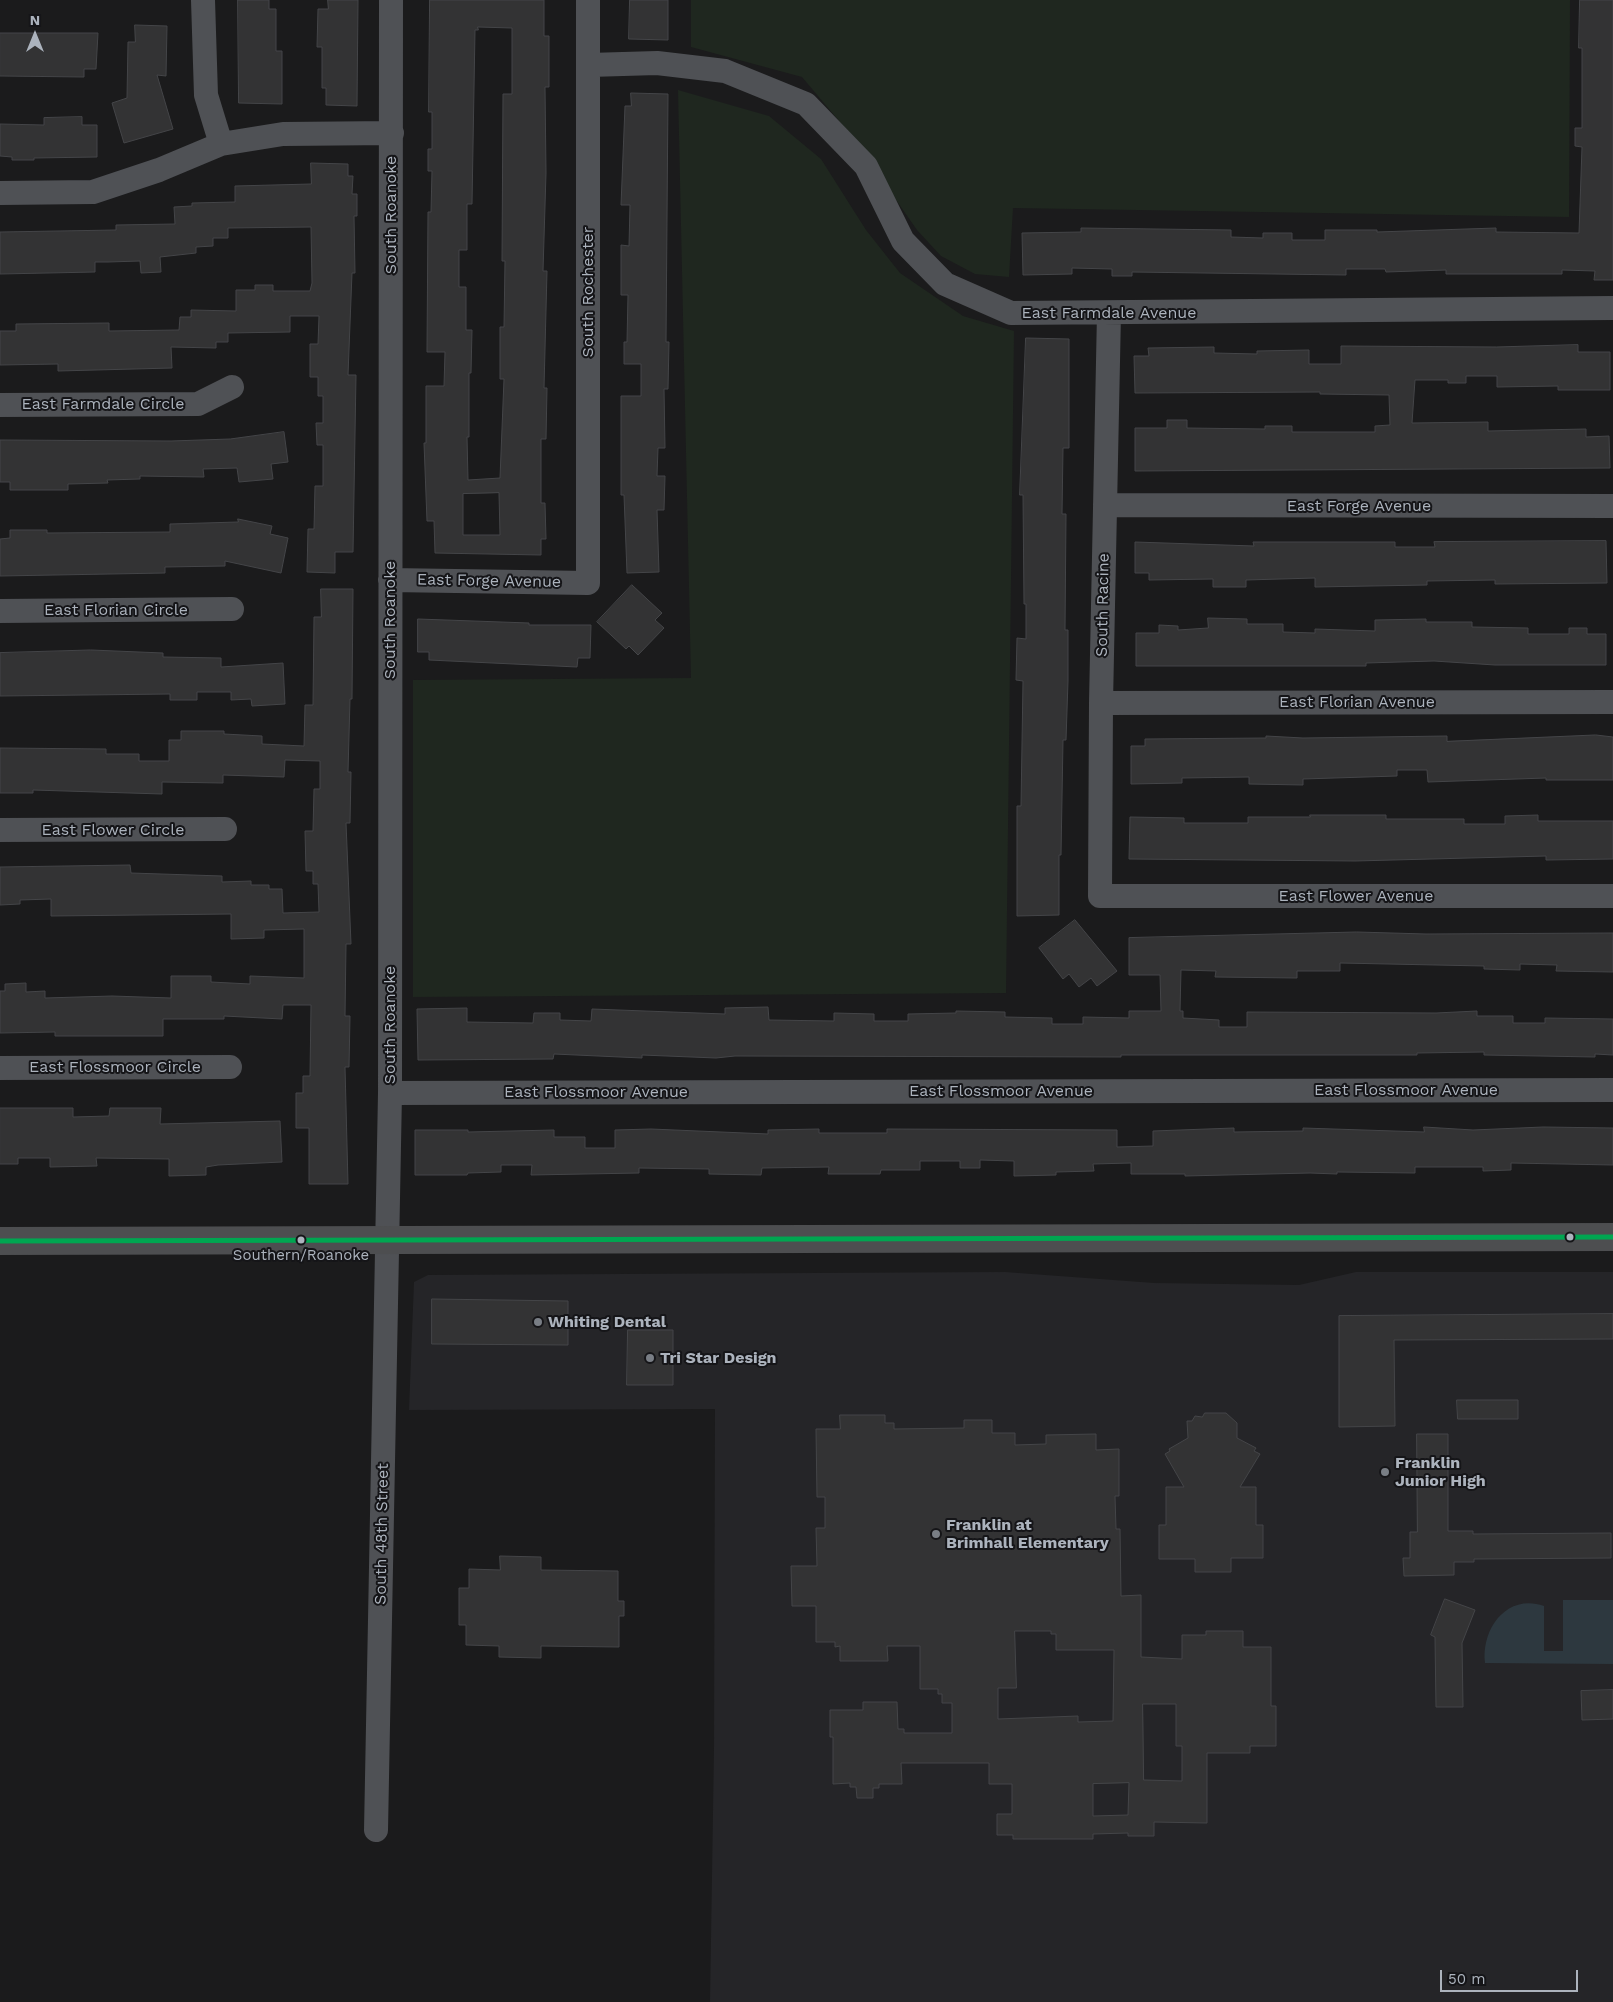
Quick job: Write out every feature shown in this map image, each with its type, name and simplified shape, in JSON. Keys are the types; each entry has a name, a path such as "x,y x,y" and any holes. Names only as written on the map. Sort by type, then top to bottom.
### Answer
{"main road":[{"path":"0,1241 1613,1236"}],"street":[{"path":"203,0 206,95 221,144"},
{"name":"South Roanoke","path":"388,1239 390,1092 391,0"},
{"name":"South Rochester","path":"588,0 588,583"},
{"name":"East Farmdale Avenue","path":"589,65 657,63 725,71 806,104 866,166 903,241 945,284 1011,313 1613,308"},
{"path":"0,193 94,192 159,170 221,144 283,134 392,133"},
{"name":"South Racine","path":"1100,896 1101,703 1109,313"},
{"name":"East Farmdale Circle","path":"0,405 198,404 232,387"},
{"name":"East Forge Avenue","path":"1105,505 1613,506"},
{"name":"East Forge Avenue","path":"390,580 588,583"},
{"name":"East Florian Circle","path":"0,610 232,609"},
{"name":"East Florian Avenue","path":"1101,703 1613,702"},
{"name":"East Flower Circle","path":"0,830 225,829"},
{"name":"East Flower Avenue","path":"1100,896 1613,896"},
{"name":"East Flossmoor Circle","path":"0,1068 230,1067"},
{"name":"East Flossmoor Avenue","path":"390,1092 1613,1090"},
{"name":"South 48th Street","path":"376,1830 388,1239"}],"shaded area":[{"path":"691,0 1570,0 1569,217 1013,208 1009,277 975,274 941,256 917,230 850,134 802,77 691,47"},
{"path":"678,90 769,116 821,159 866,230 900,273 963,316 1014,331 1006,993 413,997 413,680 691,678"},
{"path":"1005,1272 1154,1283 1299,1285 1356,1272 1613,1272 1613,2002 710,2002 714,1748 715,1409 409,1410 414,1282 428,1275"},
{"path":"1563,1600 1613,1600 1613,1664 1485,1663 1487,1638 1499,1617 1518,1605 1530,1603 1544,1606 1544,1651 1563,1651"}],"building":[{"path":"238,0 269,0 269,9 276,9 276,51 282,51 282,104 239,103"},
{"path":"328,0 358,0 357,106 326,105 326,88 322,88 322,47 317,47 318,9 328,9"},
{"path":"430,0 544,0 544,36 549,36 549,87 545,87 546,173 543,271 547,271 544,388 547,388 546,439 541,439 541,503 545,503 546,539 541,539 541,555 435,553 434,521 427,521 424,443 426,443 426,386 444,386 445,352 427,352 428,212 431,212 432,171 428,171 428,149 432,149 432,112 429,112","holes":["478,27 512,28 512,94 503,94 502,261 505,261 504,327 500,327 500,379 504,379 500,478 468,480 467,437 469,437 469,373 471,373 472,330 466,330 466,287 459,287 459,250 467,250 467,204 472,204 475,30 478,30","499,493 500,535 463,535 463,494"]},
{"path":"630,0 668,0 668,40 629,39"},
{"path":"1580,0 1613,0 1613,280 1594,280 1595,271 1562,270 1562,274 1446,274 1446,270 1386,272 1385,269 1346,269 1346,275 1132,272 1132,276 1112,276 1112,269 1072,268 1072,274 1023,275 1022,233 1081,232 1081,228 1231,230 1231,237 1263,238 1263,233 1292,233 1292,240 1325,240 1325,230 1377,230 1377,232 1496,228 1496,232 1579,233 1582,147 1575,146 1575,128 1582,128 1582,48 1579,48"},
{"path":"135,25 167,26 166,76 157,75 173,129 124,143 112,103 127,98 128,42 135,42"},
{"path":"0,33 98,33 96,69 84,69 84,77 0,76"},
{"path":"631,93 668,94 666,342 669,342 668,389 664,389 665,448 658,448 657,476 665,476 664,510 657,510 659,572 627,573 624,495 621,495 621,396 641,396 641,364 624,364 624,342 627,342 628,295 621,295 621,245 629,246 630,205 621,205 625,106 631,106"},
{"path":"82,117 82,125 97,125 97,157 12,160 12,157 0,156 0,124 44,125 44,118"},
{"path":"311,163 348,164 348,176 353,176 352,194 357,194 357,216 354,216 355,273 352,273 348,375 356,375 353,552 335,552 335,573 307,572 308,529 314,529 315,486 323,486 323,445 317,445 316,423 323,423 323,396 318,396 318,377 310,377 310,344 318,344 319,316 290,316 290,332 228,333 228,342 216,342 216,348 171,347 172,368 58,371 58,364 0,365 0,331 16,331 16,324 109,323 109,331 179,330 180,317 191,317 191,310 236,311 236,290 255,290 255,285 273,285 273,291 310,291 312,283 311,227 228,228 228,238 213,238 213,246 196,247 196,253 160,257 161,272 141,273 140,261 95,262 95,272 0,274 0,232 116,230 116,225 175,224 174,207 192,206 192,203 235,202 235,186 311,184"},
{"path":"1026,338 1069,339 1069,448 1063,448 1062,514 1066,514 1065,630 1068,630 1068,681 1066,740 1063,740 1059,915 1017,916 1017,806 1021,806 1023,681 1016,680 1017,638 1026,639 1023,495 1020,495"},
{"path":"1578,345 1578,352 1610,352 1610,390 1558,390 1558,386 1497,387 1497,376 1466,376 1466,383 1448,383 1448,380 1415,380 1412,423 1488,422 1488,431 1586,429 1586,437 1609,436 1610,468 1135,471 1135,428 1167,428 1167,420 1187,420 1187,428 1265,429 1265,426 1292,426 1292,432 1375,432 1375,426 1390,425 1389,395 1320,394 1320,392 1135,393 1134,356 1149,356 1148,348 1214,347 1214,353 1257,354 1257,351 1309,350 1309,364 1341,364 1341,346 1496,347"},
{"path":"284,432 288,462 271,464 273,479 239,482 237,468 203,469 204,477 140,476 140,479 107,480 108,483 68,484 68,490 10,490 10,482 0,482 0,440 171,441 230,439"},
{"path":"238,519 272,526 270,534 288,538 281,573 225,561 225,566 165,567 165,573 0,576 0,539 10,538 10,530 47,530 47,533 170,532 170,524 238,522"},
{"path":"1606,541 1607,583 1495,584 1495,580 1427,581 1427,585 1315,587 1315,578 1246,580 1246,587 1213,587 1213,579 1149,580 1149,573 1135,573 1135,542 1254,546 1253,542 1395,542 1395,547 1435,547 1434,542"},
{"path":"632,585 662,613 655,620 664,628 638,655 629,646 626,649 597,622"},
{"path":"321,589 353,589 352,699 350,699 348,772 351,772 350,823 346,823 351,944 346,944 345,1016 350,1016 349,1067 345,1067 348,1184 309,1184 309,1128 296,1128 296,1093 303,1093 303,1076 310,1076 311,1005 283,1005 282,1019 224,1016 224,1019 163,1019 163,1036 55,1036 55,1032 0,1033 0,991 5,991 5,984 26,983 26,992 45,991 45,998 112,996 171,998 171,976 211,976 211,982 250,984 250,976 304,978 304,929 264,930 264,938 231,939 231,914 51,916 51,899 20,900 20,904 0,905 0,867 130,865 131,873 222,876 222,882 251,881 251,885 269,885 269,889 282,889 283,913 319,912 318,884 313,884 313,871 306,871 305,831 313,831 314,789 320,789 320,761 285,760 284,777 223,775 223,783 162,782 162,794 33,790 33,793 0,793 0,748 106,749 106,754 139,754 139,761 169,761 169,740 181,740 181,731 224,731 224,734 262,736 262,744 304,746 305,705 313,705 314,617 321,617"},
{"path":"1208,618 1247,619 1247,624 1283,624 1283,632 1315,633 1315,629 1375,631 1375,620 1426,619 1426,622 1472,622 1472,627 1528,628 1528,634 1569,634 1569,628 1587,628 1587,634 1606,634 1606,665 1495,665 1434,661 1366,663 1366,666 1136,666 1136,633 1159,633 1159,625 1178,626 1178,630 1208,628"},
{"path":"418,619 529,623 529,625 591,625 590,658 578,658 577,667 429,660 429,652 418,652"},
{"path":"91,650 163,653 163,657 221,658 221,667 283,663 285,704 252,706 251,699 231,700 231,692 197,692 197,700 170,700 170,694 0,696 0,653"},
{"path":"1596,735 1613,737 1613,780 1546,780 1546,778 1428,782 1427,770 1397,770 1397,776 1303,779 1303,785 1249,784 1249,777 1182,778 1182,783 1131,784 1131,746 1145,746 1145,739 1266,738 1266,736 1303,738 1447,736 1447,741"},
{"path":"1310,815 1386,815 1386,819 1464,819 1464,824 1505,824 1505,816 1538,815 1538,821 1613,821 1613,859 1546,860 1546,856 1355,861 1129,859 1130,817 1184,818 1184,823 1248,823 1248,817 1310,817"},
{"path":"1075,920 1117,971 1097,986 1091,978 1079,987 1069,974 1063,979 1039,948"},
{"path":"1357,932 1426,934 1613,933 1613,972 1556,971 1557,965 1520,964 1520,970 1484,969 1484,966 1340,963 1340,971 1297,971 1297,978 1215,977 1216,971 1181,970 1180,1011 1183,1011 1183,1018 1219,1020 1219,1027 1247,1027 1247,1012 1436,1013 1477,1011 1477,1016 1513,1016 1513,1023 1545,1023 1545,1018 1613,1019 1613,1055 1595,1054 1595,1057 1484,1055 1484,1052 1417,1053 1417,1055 1121,1055 1121,1057 735,1056 716,1058 642,1055 642,1058 554,1054 553,1059 418,1060 417,1009 467,1008 467,1022 533,1023 534,1013 560,1013 560,1020 591,1021 592,1009 725,1014 725,1008 768,1007 769,1020 834,1021 834,1013 874,1014 874,1021 908,1021 908,1014 956,1013 956,1011 1005,1012 1005,1017 1052,1018 1052,1024 1083,1024 1083,1017 1129,1018 1129,1011 1161,1011 1160,975 1129,975 1129,938"},
{"path":"0,1108 73,1108 73,1117 109,1116 110,1108 161,1108 160,1124 280,1121 282,1162 218,1165 206,1167 206,1175 169,1176 169,1159 96,1158 97,1166 50,1167 50,1158 18,1158 18,1164 0,1164"},
{"path":"1424,1127 1473,1130 1543,1127 1613,1128 1613,1165 1511,1163 1511,1170 1483,1171 1483,1167 1415,1167 1415,1173 1337,1172 1337,1174 1185,1176 1185,1174 1131,1174 1131,1163 1093,1164 1094,1171 1056,1172 1056,1175 1014,1176 1014,1161 980,1160 980,1168 960,1168 960,1161 920,1161 920,1170 881,1170 880,1174 828,1174 829,1167 762,1168 761,1175 709,1174 709,1169 639,1168 639,1173 531,1175 532,1165 501,1165 501,1172 468,1173 467,1175 415,1175 415,1130 468,1130 468,1132 554,1130 554,1137 585,1137 585,1148 615,1148 615,1130 651,1129 768,1134 768,1130 819,1129 819,1133 887,1133 887,1129 1117,1130 1117,1147 1153,1146 1153,1131 1234,1128 1234,1132 1303,1131 1303,1128 1424,1132"},
{"path":"432,1299 568,1301 568,1345 432,1344"},
{"path":"1613,1314 1613,1339 1394,1340 1395,1426 1339,1427 1339,1316"},
{"name":"Tri Star Design","path":"628,1330 673,1330 673,1385 627,1385"},
{"path":"1457,1400 1518,1400 1518,1419 1458,1419"},
{"path":"1205,1413 1226,1413 1237,1423 1237,1438 1256,1448 1254,1451 1260,1454 1240,1487 1256,1487 1256,1525 1263,1525 1263,1558 1231,1558 1231,1572 1195,1572 1195,1559 1159,1559 1159,1525 1166,1525 1166,1487 1184,1487 1165,1454 1170,1451 1169,1449 1188,1438 1187,1421 1192,1421 1195,1416 1202,1417"},
{"path":"840,1415 885,1415 885,1423 894,1423 894,1429 964,1428 964,1420 992,1420 992,1433 1015,1433 1015,1445 1046,1444 1046,1435 1096,1434 1096,1450 1119,1449 1119,1496 1115,1496 1116,1529 1120,1529 1121,1596 1141,1595 1141,1657 1182,1659 1182,1635 1206,1635 1206,1631 1243,1631 1243,1647 1271,1647 1271,1706 1276,1706 1276,1746 1250,1746 1250,1753 1207,1753 1207,1823 1154,1822 1154,1836 1128,1836 1128,1833 1093,1834 1093,1839 1013,1839 1013,1835 997,1835 997,1814 1012,1814 1012,1784 989,1784 989,1763 901,1763 902,1784 879,1784 879,1788 873,1788 873,1798 857,1798 856,1787 850,1787 850,1783 833,1784 833,1737 830,1737 830,1710 863,1710 863,1702 897,1702 898,1729 904,1729 904,1733 952,1733 952,1703 942,1703 942,1694 938,1694 938,1689 920,1689 920,1646 887,1646 888,1661 840,1661 840,1646 835,1647 835,1642 816,1642 816,1606 792,1606 791,1566 817,1566 816,1528 825,1528 825,1497 817,1497 816,1429 840,1429","holes":["1015,1631 1051,1631 1051,1634 1056,1634 1056,1650 1114,1650 1113,1721 1078,1722 1078,1716 998,1719 998,1688 1016,1688","1143,1704 1176,1704 1176,1746 1182,1746 1182,1781 1144,1780","1129,1783 1128,1815 1093,1816 1093,1784"]},
{"path":"1417,1434 1448,1434 1448,1531 1473,1531 1473,1534 1611,1533 1611,1558 1474,1559 1474,1562 1454,1562 1454,1575 1404,1576 1403,1558 1410,1558 1410,1532 1417,1532"},
{"path":"500,1556 541,1557 541,1570 618,1571 618,1601 624,1601 624,1616 619,1616 619,1647 541,1646 541,1658 499,1657 499,1646 466,1645 466,1625 459,1625 459,1588 469,1588 469,1569 500,1570"},
{"path":"1445,1599 1475,1610 1462,1643 1463,1707 1436,1707 1435,1637 1431,1635"},
{"path":"1613,1690 1613,1719 1582,1720 1581,1691"}],"transit line":[{"path":"0,1241 1613,1237"}],"place":[{"name":"Southern/Roanoke","path":"301,1240"},
{"name":"Whiting Dental","path":"538,1322"},
{"name":"Tri Star Design","path":"650,1358"},
{"name":"Franklin Junior High","path":"1385,1472"},
{"name":"Franklin at Brimhall Elementary","path":"936,1534"}]}
